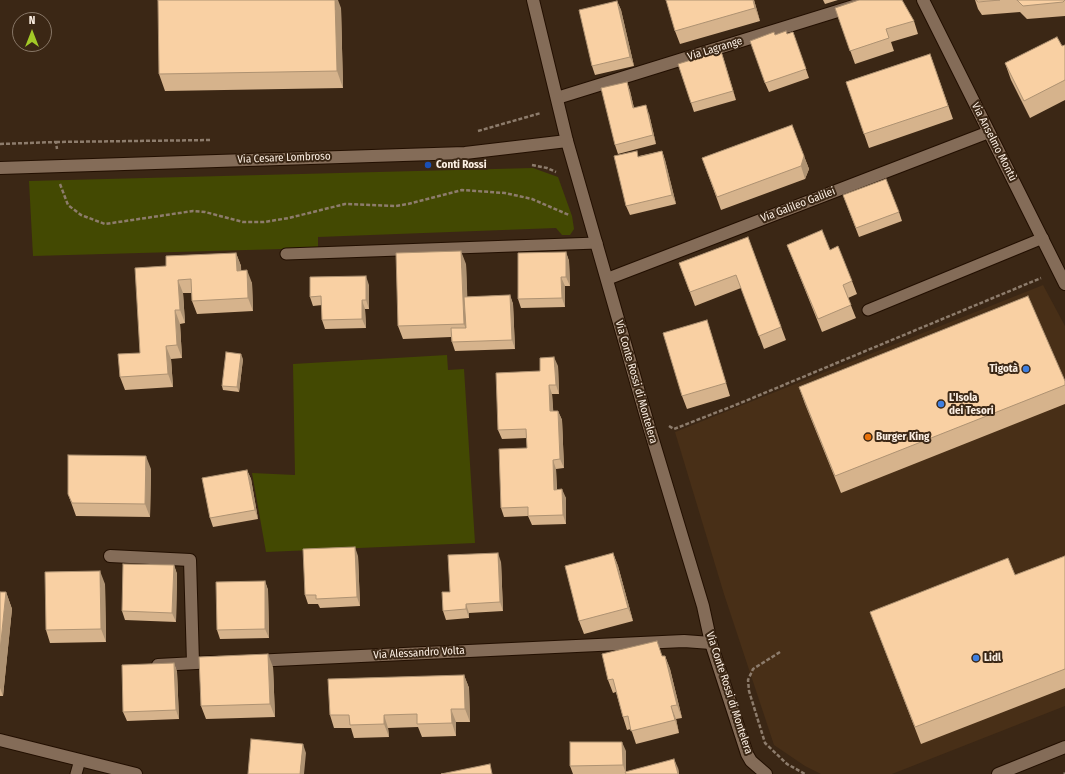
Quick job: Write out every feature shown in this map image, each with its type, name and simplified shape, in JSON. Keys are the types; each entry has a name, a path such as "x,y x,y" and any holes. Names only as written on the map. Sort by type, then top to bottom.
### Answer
{"street":[{"name":"Via Conte Rossi di Montelera","path":"533,0 591,243 607,278 647,420 703,606 711,643 747,754 751,761 766,774"},
{"name":"Via Lagrange","path":"557,98 873,0"},
{"name":"Via Anselmo Montù","path":"922,0 1065,284"},
{"name":"Via Galileo Galilei","path":"607,278 989,132"},
{"name":"Via Cesare Lombroso","path":"0,168 465,153 567,141"},
{"path":"110,556 190,560 194,663"},
{"name":"Via Alessandro Volta","path":"241,661 684,641 711,643"},
{"path":"149,665 225,662"},
{"path":"0,740 136,774"},
{"path":"998,774 1065,747"},
{"name":"Via Conte Rossi di Montelera","path":"751,761 753,774"}],"lane":[{"path":"868,310 1043,238"},
{"path":"286,254 591,243"},
{"path":"76,774 80,760"}],"path":[{"path":"477,131 534,116 544,111"},
{"path":"0,144 219,140"},
{"path":"56,142 57,149"},
{"path":"59,180 64,200 68,205 81,215 105,224 193,211 211,213 234,220 264,222 289,218 344,204 396,206 462,190 505,193 532,199 572,216 591,243"},
{"path":"668,425 674,429 738,404 936,322 1058,269"},
{"path":"780,652 753,670 748,680 749,691 765,743 787,764 805,774"}],"shaded area":[{"path":"1043,285 1065,326 1065,706 892,774 821,774 805,766 774,745 724,594 675,432"}],"green space":[{"path":"533,168 558,177 572,216 574,229 570,235 562,235 556,228 318,237 318,248 33,256 29,181"},
{"path":"447,355 448,370 464,369 475,543 266,552 252,473 295,475 293,364"}],"building":[{"path":"158,0 335,0 337,71 159,74"},
{"path":"666,0 753,0 755,8 675,31"},
{"path":"859,0 902,0 914,21 886,29 889,38 850,51 835,8"},
{"path":"976,0 1000,0 978,2"},
{"path":"1017,0 1065,0 1063,2 1023,6"},
{"path":"617,1 630,57 592,66 579,10"},
{"path":"786,31 787,34 793,32 806,69 765,83 750,41 774,32 775,35"},
{"path":"1057,37 1062,46 1065,45 1065,80 1024,101 1005,63"},
{"path":"721,51 733,91 691,103 678,64"},
{"path":"930,54 948,106 864,134 846,82"},
{"path":"627,82 633,108 646,105 653,135 615,145 601,88"},
{"path":"792,125 804,156 801,166 717,197 702,158"},
{"path":"637,151 638,157 662,151 672,195 626,206 614,156"},
{"path":"886,179 899,212 856,228 843,195"},
{"path":"822,230 830,250 838,246 852,281 843,285 851,305 818,319 787,245"},
{"path":"748,237 781,327 759,336 736,275 690,292 679,263"},
{"path":"461,251 464,324 398,326 396,253"},
{"path":"566,252 566,277 561,277 562,298 518,299 518,253"},
{"path":"236,253 237,271 247,270 248,298 192,301 191,279 178,280 180,310 175,310 177,345 166,346 168,374 120,377 118,354 140,353 135,268 166,266 166,256"},
{"path":"366,276 366,300 362,300 362,319 322,320 321,296 310,297 310,277"},
{"path":"510,295 512,340 452,342 451,328 466,328 464,297"},
{"path":"1028,296 1065,381 1065,385 835,476 799,387"},
{"path":"707,320 726,383 682,396 663,333"},
{"path":"226,352 241,354 237,387 222,386"},
{"path":"554,357 556,385 549,385 550,411 558,411 560,459 553,460 554,490 562,489 563,515 528,516 528,507 501,508 499,449 527,448 526,429 498,430 496,373 540,371 540,358"},
{"path":"68,455 146,456 145,504 72,503 68,494"},
{"path":"247,470 255,510 210,518 202,478"},
{"path":"355,547 357,597 316,599 316,595 305,595 303,549"},
{"path":"498,553 500,602 466,604 466,609 443,611 442,592 450,592 448,555"},
{"path":"613,553 628,608 579,621 565,566"},
{"name":"Lidl","path":"1065,556 1065,669 915,727 870,612 1008,558 1015,575"},
{"path":"123,564 174,565 172,613 122,611"},
{"path":"100,571 101,629 46,630 45,572"},
{"path":"265,581 265,629 217,630 216,582"},
{"path":"0,592 6,592 0,651"},
{"path":"657,641 662,656 665,656 677,705 671,706 675,720 631,731 628,716 623,717 613,679 608,680 602,654"},
{"path":"268,654 270,704 201,706 199,657"},
{"path":"174,663 176,710 123,712 122,665"},
{"path":"464,675 465,709 451,709 452,723 417,724 417,714 384,715 384,724 350,725 349,715 330,715 328,679"},
{"path":"251,739 303,744 300,774 248,774"},
{"path":"570,742 622,742 623,765 570,766"},
{"path":"674,759 678,774 626,774 625,772"},
{"path":"490,764 492,774 441,774"}],"place":[{"name":"Conti Rossi","path":"428,165"},
{"name":"Tigotà","path":"1026,369"},
{"name":"L'Isola dei Tesori","path":"941,404"},
{"name":"Burger King","path":"868,437"},
{"name":"Lidl","path":"976,658"}]}
